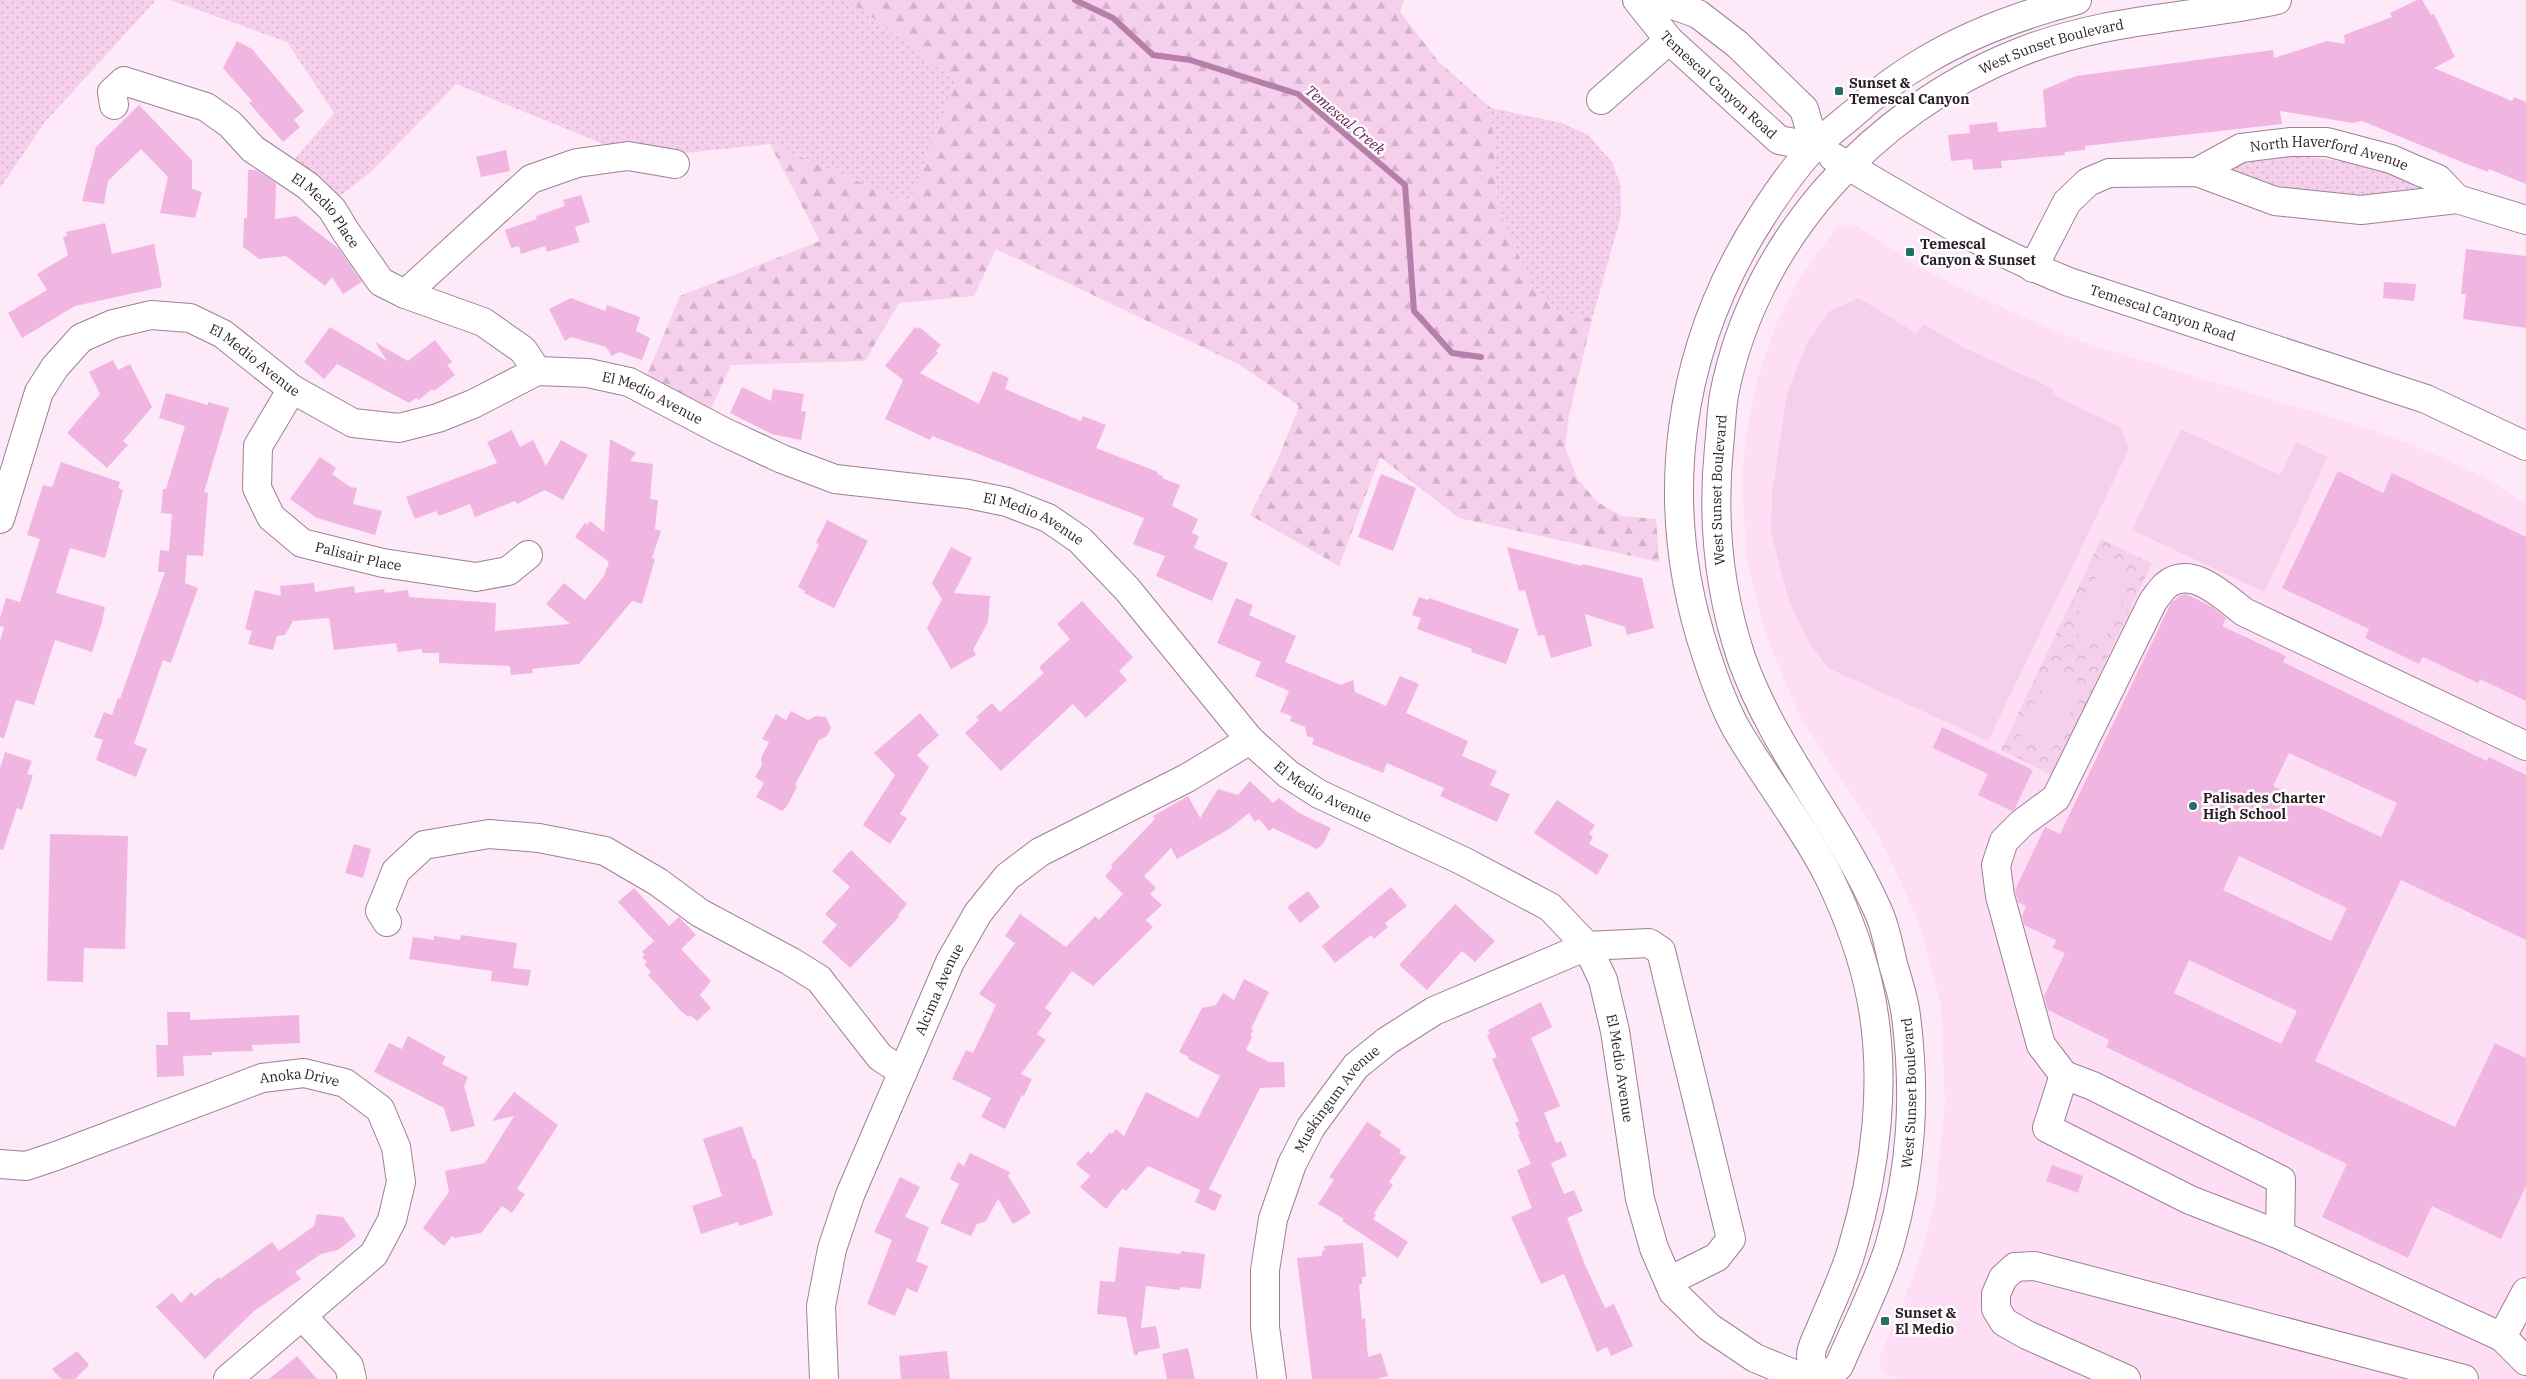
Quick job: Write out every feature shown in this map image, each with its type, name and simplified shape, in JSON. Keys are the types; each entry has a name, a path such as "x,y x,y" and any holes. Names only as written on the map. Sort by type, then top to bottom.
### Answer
{"street":[{"name":"Temescal Canyon Road","path":"1638,0 1669,40 1780,140 1815,147 1959,230 2034,268 2078,285 2426,399 2526,446"},
{"name":"Temescal Canyon Road","path":"1659,0 1698,14 1737,44 1804,108 1815,147"},
{"name":"West Sunset Boulevard","path":"1816,1379 1810,1354 1852,1250 1869,1173 1877,1118 1878,1055 1872,1000 1860,950 1827,874 1734,725 1706,655 1690,596 1682,549 1679,485 1682,437 1691,379 1707,322 1747,238 1778,191 1815,147 1883,88 1924,61 1972,35 2032,12 2077,0"},
{"name":"West Sunset Boulevard","path":"1824,1379 1840,1366 1890,1247 1908,1166 1912,1092 1906,1012 1882,918 1851,857 1764,714 1741,656 1720,576 1714,496 1724,395 1744,326 1754,300 1778,258 1816,199 1847,166 1898,122 1957,81 2016,54 2070,34 2115,24 2245,7 2277,0"},
{"path":"1601,100 1669,40"},
{"name":"El Medio Place","path":"114,105 112,92 124,81 206,107 230,124 253,149 308,186 332,209 381,282 405,294 483,322 523,350 536,371"},
{"name":"North Haverford Avenue","path":"2197,172 2240,148 2290,142 2327,142 2383,157 2438,179 2457,199"},
{"path":"405,294 531,179 577,163 628,156 675,164"},
{"name":"North Haverford Avenue","path":"2034,268 2067,202 2088,182 2109,173 2197,172 2275,201 2361,210 2457,199 2526,220"},
{"name":"El Medio Avenue","path":"0,519 39,392 55,367 81,338 112,324 151,315 190,318 223,334 292,389 352,423 399,428 438,418 473,404 536,371 588,373 629,382 730,435 782,459 836,479 968,494 1007,502 1048,518 1080,540 1127,589 1250,740 1288,774 1319,794 1463,861 1550,907 1586,946 1603,980 1615,1031 1640,1199 1654,1248 1673,1292 1709,1327 1755,1358 1806,1379"},
{"name":"Palisair Place","path":"292,389 258,446 256,488 271,517 302,543 383,563 476,577 508,571 528,555"},
{"path":"2280,1235 2281,1180 2093,1086 2064,1075 2041,1045 2000,896 1996,865 2004,841 2022,823 2056,798 2153,601 2167,585 2187,578 2204,583 2244,612 2526,746"},
{"name":"Alcima Avenue","path":"824,1379 821,1306 832,1249 850,1195 950,962 978,913 1007,877 1040,852 1187,778 1250,740"},
{"path":"386,922 380,911 396,871 424,845 489,834 539,838 605,851 658,882 700,913 790,961 819,979 880,1057 903,1072"},
{"path":"1586,946 1649,943 1661,951 1731,1239 1717,1257 1668,1282"},
{"name":"Muskingum Avenue","path":"1272,1379 1265,1328 1265,1270 1273,1219 1292,1164 1310,1127 1356,1066 1387,1041 1434,1011 1586,946"},
{"name":"Anoka Drive","path":"0,1164 26,1166 262,1078 304,1072 345,1083 380,1109 396,1148 401,1182 392,1220 374,1254 303,1317 228,1379"},
{"path":"2064,1075 2047,1128 2190,1200 2280,1235 2502,1337 2526,1360"},
{"path":"2126,1379 2027,1335 2004,1322 1996,1309 1996,1294 2003,1278 2015,1268 2035,1266 2464,1379"},
{"path":"2502,1337 2526,1292"},
{"path":"303,1317 349,1366 352,1379"}],"shaded area":[{"name":"Palisades Charter High School","path":"1845,224 1858,226 1917,265 1954,285 2059,333 2104,349 2373,430 2432,453 2483,477 2526,503 2526,1379 1898,1379 1885,1375 1878,1361 1917,1268 1935,1203 1945,1105 1941,1004 1918,920 1880,838 1799,715 1763,625 1746,557 1742,475 1747,430 1758,377 1776,325 1797,282 1835,229"}],"green space":[{"path":"0,0 156,0 45,122 0,188"},
{"path":"170,0 849,0 956,81 909,203 770,144 638,158 456,84 373,170 331,203 287,168 334,113 287,42"},
{"path":"849,0 1404,0 1400,12 1439,62 1491,108 1498,211 1533,286 1555,310 1592,319 1569,415 1565,447 1577,478 1597,502 1622,516 1656,519 1659,562 1459,518 1380,457 1339,566 1250,515 1278,459 1299,406 1240,365 996,249 974,296 899,303 865,361 731,365 705,422 641,389 680,296 820,241 770,144 909,203 956,81"},
{"path":"1491,108 1562,123 1588,135 1612,162 1621,186 1621,216 1592,319 1555,310 1533,286 1498,211"},
{"path":"2298,156 2352,162 2399,175 2424,193 2391,197 2293,195 2225,170 2252,160"},
{"path":"1859,298 1916,333 1924,324 1963,347 2054,389 2052,394 2120,427 2129,449 1988,741 1828,668 1811,646 1789,601 1771,533 1772,494 1787,393 1807,343 1830,311"},
{"path":"2181,429 2280,475 2296,442 2328,457 2264,592 2132,530"},
{"path":"2101,539 2152,563 2052,775 2001,750"},
{"path":"2102,563 2133,578 2101,647 2070,632"},
{"path":"2052,669 2083,684 2051,753 2019,738"}],"building":[{"path":"2417,0 2422,0 2431,15 2434,14 2455,57 2434,68 2512,101 2514,97 2526,102 2526,184 2489,169 2488,172 2464,163 2362,121 2353,123 2280,111 2282,124 2085,146 2085,150 2065,152 2065,155 2001,161 2002,168 1973,170 1972,159 1951,161 1948,135 1970,133 1969,125 1997,122 1998,132 2046,127 2043,90 2076,76 2273,50 2274,58 2327,41 2345,44 2344,35 2392,17 2390,13"},
{"path":"237,41 252,49 304,111 294,120 300,127 283,142 249,103 252,101 223,68"},
{"path":"139,105 192,160 192,189 202,192 195,218 160,213 168,177 141,149 108,181 104,204 82,201 96,147"},
{"path":"506,150 510,171 481,177 476,157"},
{"path":"248,170 256,170 276,183 275,219 296,216 338,248 362,282 343,294 332,277 325,286 286,256 259,259 243,247 244,218 247,218"},
{"path":"581,195 590,222 575,227 580,242 547,252 545,246 521,254 519,246 511,248 505,230 537,219 536,216 565,206 563,200"},
{"path":"105,223 112,254 154,244 162,287 75,306 22,338 8,313 47,290 37,274 68,255 63,237 67,236 66,232"},
{"path":"2466,249 2526,256 2526,328 2463,319 2466,294 2461,294"},
{"path":"2384,282 2416,284 2414,301 2383,298"},
{"path":"571,298 605,311 607,305 640,317 636,331 650,338 642,360 619,352 612,356 606,347 571,337 565,341 549,309"},
{"path":"330,327 387,361 375,342 408,361 435,340 452,362 447,365 455,375 434,391 432,389 419,400 416,398 409,403 337,364 324,379 304,362"},
{"path":"915,327 917,329 919,327 941,345 936,351 938,353 920,373 979,404 993,371 1009,378 1005,389 1081,421 1083,416 1106,425 1096,448 1158,472 1157,474 1163,476 1162,478 1180,485 1172,506 1198,519 1192,533 1199,536 1194,548 1228,563 1212,601 1156,576 1165,556 1133,544 1144,518 932,436 930,440 885,419 903,380 885,366"},
{"path":"113,360 118,370 130,364 152,407 123,441 128,445 107,468 67,433 100,394 89,372"},
{"path":"742,387 771,401 773,389 804,394 801,411 806,412 801,440 772,434 730,413"},
{"path":"166,393 208,405 208,402 229,408 204,492 208,493 203,556 187,555 185,583 198,588 171,663 163,660 134,744 147,749 136,777 96,760 103,740 94,737 104,712 112,715 118,698 120,699 165,572 158,572 160,550 169,551 172,514 161,513 163,489 166,489 185,426 159,418"},
{"path":"512,430 520,447 533,440 546,466 561,440 588,455 563,500 545,490 517,504 515,501 475,517 470,504 439,516 436,511 415,519 406,497 497,463 487,442"},
{"path":"610,439 636,453 630,461 653,464 650,499 658,500 655,529 661,531 652,558 655,559 642,604 632,601 579,664 532,669 533,673 511,675 510,666 439,663 439,653 422,653 422,649 398,652 396,643 334,650 329,618 293,621 285,635 277,636 273,650 248,644 252,631 245,629 255,590 281,596 280,586 314,583 315,592 354,586 355,593 384,589 385,593 408,590 409,597 496,603 495,631 570,624 546,604 564,583 585,600 604,576 609,562 575,537 585,523 587,525 590,521 604,532"},
{"path":"320,457 336,468 332,474 350,487 357,488 353,504 382,511 375,535 317,518 290,499"},
{"path":"61,462 120,482 118,488 123,490 105,558 70,548 56,593 105,607 102,622 92,652 55,640 34,705 16,700 4,738 0,737 0,641 4,627 0,626 0,618 6,598 20,602 40,539 27,535 43,485 52,487"},
{"path":"2338,471 2383,493 2392,473 2526,537 2526,701 2480,679 2478,683 2423,657 2419,664 2365,638 2369,629 2282,588"},
{"path":"1381,474 1416,488 1393,551 1358,537"},
{"path":"827,520 868,541 834,608 804,593 805,591 798,587 819,544 816,543"},
{"path":"951,547 972,558 954,593 990,596 988,622 973,650 976,655 951,669 927,628 942,599 932,583"},
{"path":"1507,547 1582,566 1583,564 1642,578 1654,628 1627,635 1625,627 1585,614 1592,646 1551,658 1544,635 1538,636 1525,590 1519,591"},
{"path":"2186,594 2212,607 2226,618 2222,626 2286,656 2283,662 2487,761 2489,757 2526,775 2526,940 2401,880 2315,1061 2455,1127 2495,1043 2526,1058 2526,1186 2501,1239 2432,1206 2408,1258 2322,1217 2347,1164 2106,1047 2109,1040 2048,1010 2044,996 2065,953 2053,948 2056,940 2024,925 2022,916 2026,906 2018,902 2015,890 2045,827 2060,834 2171,603 2181,595","holes":["2289,753 2397,803 2381,837 2273,786","2239,856 2347,908 2331,941 2223,890","2189,960 2297,1011 2281,1044 2174,993"]},
{"path":"1419,597 1428,600 1429,598 1519,629 1506,664 1471,652 1472,649 1417,629 1421,618 1412,615"},
{"path":"1236,598 1253,605 1249,615 1296,636 1285,662 1341,685 1353,680 1355,692 1386,706 1400,676 1419,684 1406,713 1468,741 1462,756 1497,771 1490,785 1510,794 1497,822 1440,796 1444,788 1387,763 1383,773 1312,744 1314,738 1307,736 1305,727 1290,721 1292,716 1280,712 1289,691 1255,676 1261,662 1217,643"},
{"path":"1082,601 1133,657 1119,671 1127,680 1086,718 1073,704 1001,771 965,733 979,720 976,717 992,703 1000,712 1044,673 1039,667 1070,639 1057,624"},
{"path":"791,711 808,720 816,716 826,717 831,728 827,736 819,740 795,785 797,787 787,806 782,811 756,797 764,783 755,777 762,765 761,758 769,742 762,739 776,714 786,720"},
{"path":"920,713 939,735 917,755 929,767 900,814 907,818 890,844 863,825 895,775 874,753"},
{"path":"1942,727 2033,770 2012,811 1978,795 1988,774 1933,748"},
{"path":"5,752 32,761 27,774 33,775 22,810 17,808 3,850 0,849 0,768"},
{"path":"1250,781 1273,803 1279,798 1299,813 1331,828 1323,844 1317,849 1273,828 1269,831 1259,819 1255,822 1249,813 1229,829 1177,859 1171,848 1144,876 1156,888 1150,894 1162,905 1146,920 1153,927 1093,986 1072,971 1045,1008 1052,1013 1037,1034 1046,1040 1021,1074 1032,1079 1005,1129 981,1117 991,1098 952,1079 966,1050 973,1053 996,1005 979,994 1015,943 1005,936 1020,914 1066,947 1095,916 1099,920 1123,894 1105,876 1113,867 1111,865 1155,819 1153,816 1188,796 1200,818 1218,789 1238,795"},
{"path":"1557,800 1595,825 1589,834 1593,837 1589,844 1609,855 1597,875 1534,833"},
{"path":"50,834 128,836 125,949 84,948 83,982 47,981"},
{"path":"354,844 371,849 363,878 345,873"},
{"path":"851,850 907,904 898,915 899,917 850,968 822,942 837,925 825,914 850,887 832,871"},
{"path":"1391,887 1407,906 1385,923 1388,927 1374,939 1371,935 1335,963 1322,946"},
{"path":"634,888 669,926 679,917 696,935 681,949 711,981 700,995 711,1008 697,1021 690,1015 688,1017 679,1009 648,975 651,972 644,964 647,962 642,957 645,955 642,952 654,941 618,902"},
{"path":"1308,891 1320,907 1300,923 1287,907"},
{"path":"1455,904 1495,941 1475,962 1462,951 1427,990 1399,965"},
{"path":"461,935 517,943 513,968 531,970 528,986 491,981 492,971 409,959 413,937 434,940 434,936 460,940"},
{"path":"1244,979 1269,992 1251,1029 1253,1030 1250,1036 1252,1037 1246,1050 1269,1062 1284,1062 1285,1087 1260,1088 1209,1189 1222,1195 1215,1211 1195,1202 1200,1190 1148,1166 1126,1191 1123,1188 1106,1209 1080,1187 1090,1176 1076,1164 1088,1151 1091,1154 1110,1132 1112,1134 1116,1129 1124,1136 1146,1092 1198,1118 1220,1076 1179,1052 1202,1008 1216,1005 1223,993 1234,1000"},
{"path":"1541,1002 1552,1027 1531,1038 1560,1106 1544,1113 1556,1143 1561,1141 1567,1156 1551,1163 1564,1194 1574,1190 1583,1211 1567,1218 1585,1265 1605,1308 1614,1304 1633,1346 1611,1356 1607,1347 1597,1352 1564,1274 1541,1284 1511,1217 1532,1208 1517,1170 1531,1164 1518,1135 1520,1134 1515,1123 1519,1121 1492,1059 1497,1057 1487,1036 1490,1034 1488,1030"},
{"path":"167,1012 190,1012 190,1020 299,1015 300,1043 252,1045 253,1051 212,1052 212,1055 183,1056 184,1076 157,1077 156,1045 168,1045"},
{"path":"408,1036 446,1057 442,1064 468,1077 464,1086 475,1126 451,1132 444,1108 374,1072 389,1043 402,1049"},
{"path":"514,1092 558,1125 517,1189 525,1194 512,1213 502,1206 481,1233 455,1238 452,1236 444,1246 423,1228 449,1192 445,1171 485,1163 514,1116 492,1121"},
{"path":"1367,1122 1382,1132 1379,1135 1401,1150 1399,1153 1406,1157 1389,1182 1393,1185 1374,1213 1376,1215 1373,1219 1408,1242 1398,1258 1342,1221 1344,1219 1318,1204 1334,1180 1329,1177"},
{"path":"742,1126 753,1159 755,1158 773,1215 739,1226 738,1222 701,1234 692,1206 722,1196 703,1139"},
{"path":"970,1153 1010,1172 1008,1176 1031,1213 1013,1224 998,1199 986,1221 977,1224 971,1236 940,1223 959,1184 950,1179 958,1162 964,1166"},
{"path":"2052,1165 2083,1176 2078,1193 2046,1181"},
{"path":"900,1177 920,1187 905,1217 929,1227 916,1261 928,1266 917,1293 907,1288 895,1316 867,1304 892,1240 874,1232"},
{"path":"317,1214 343,1217 356,1236 338,1250 321,1254 295,1272 301,1279 254,1311 205,1359 156,1307 172,1293 181,1303 191,1292 195,1296 219,1277 220,1279 272,1242 279,1251 314,1226"},
{"path":"1363,1243 1366,1277 1362,1277 1362,1284 1359,1285 1362,1319 1365,1318 1368,1357 1381,1353 1388,1376 1377,1379 1312,1379 1297,1258 1322,1256 1322,1251 1325,1250 1324,1246"},
{"path":"1119,1247 1181,1254 1181,1251 1205,1254 1201,1289 1180,1287 1180,1290 1146,1286 1141,1328 1156,1326 1160,1348 1138,1352 1138,1355 1134,1355 1126,1317 1097,1314 1100,1281 1115,1282"},
{"path":"1188,1348 1195,1379 1167,1379 1162,1354"},
{"path":"77,1351 89,1365 75,1379 61,1379 52,1369"},
{"path":"947,1351 950,1379 901,1379 899,1356"},
{"path":"297,1356 317,1379 269,1379"}],"waterway":[{"name":"Temescal Creek","path":"1075,0 1113,18 1153,55 1190,60 1298,94 1405,185 1414,311 1452,353 1481,357"}],"place":[{"name":"Sunset & Temescal Canyon","path":"1839,91"},
{"name":"Temescal Canyon & Sunset","path":"1910,252"},
{"name":"Palisades Charter High School","path":"2193,806"},
{"name":"Sunset & El Medio","path":"1885,1321"}]}
